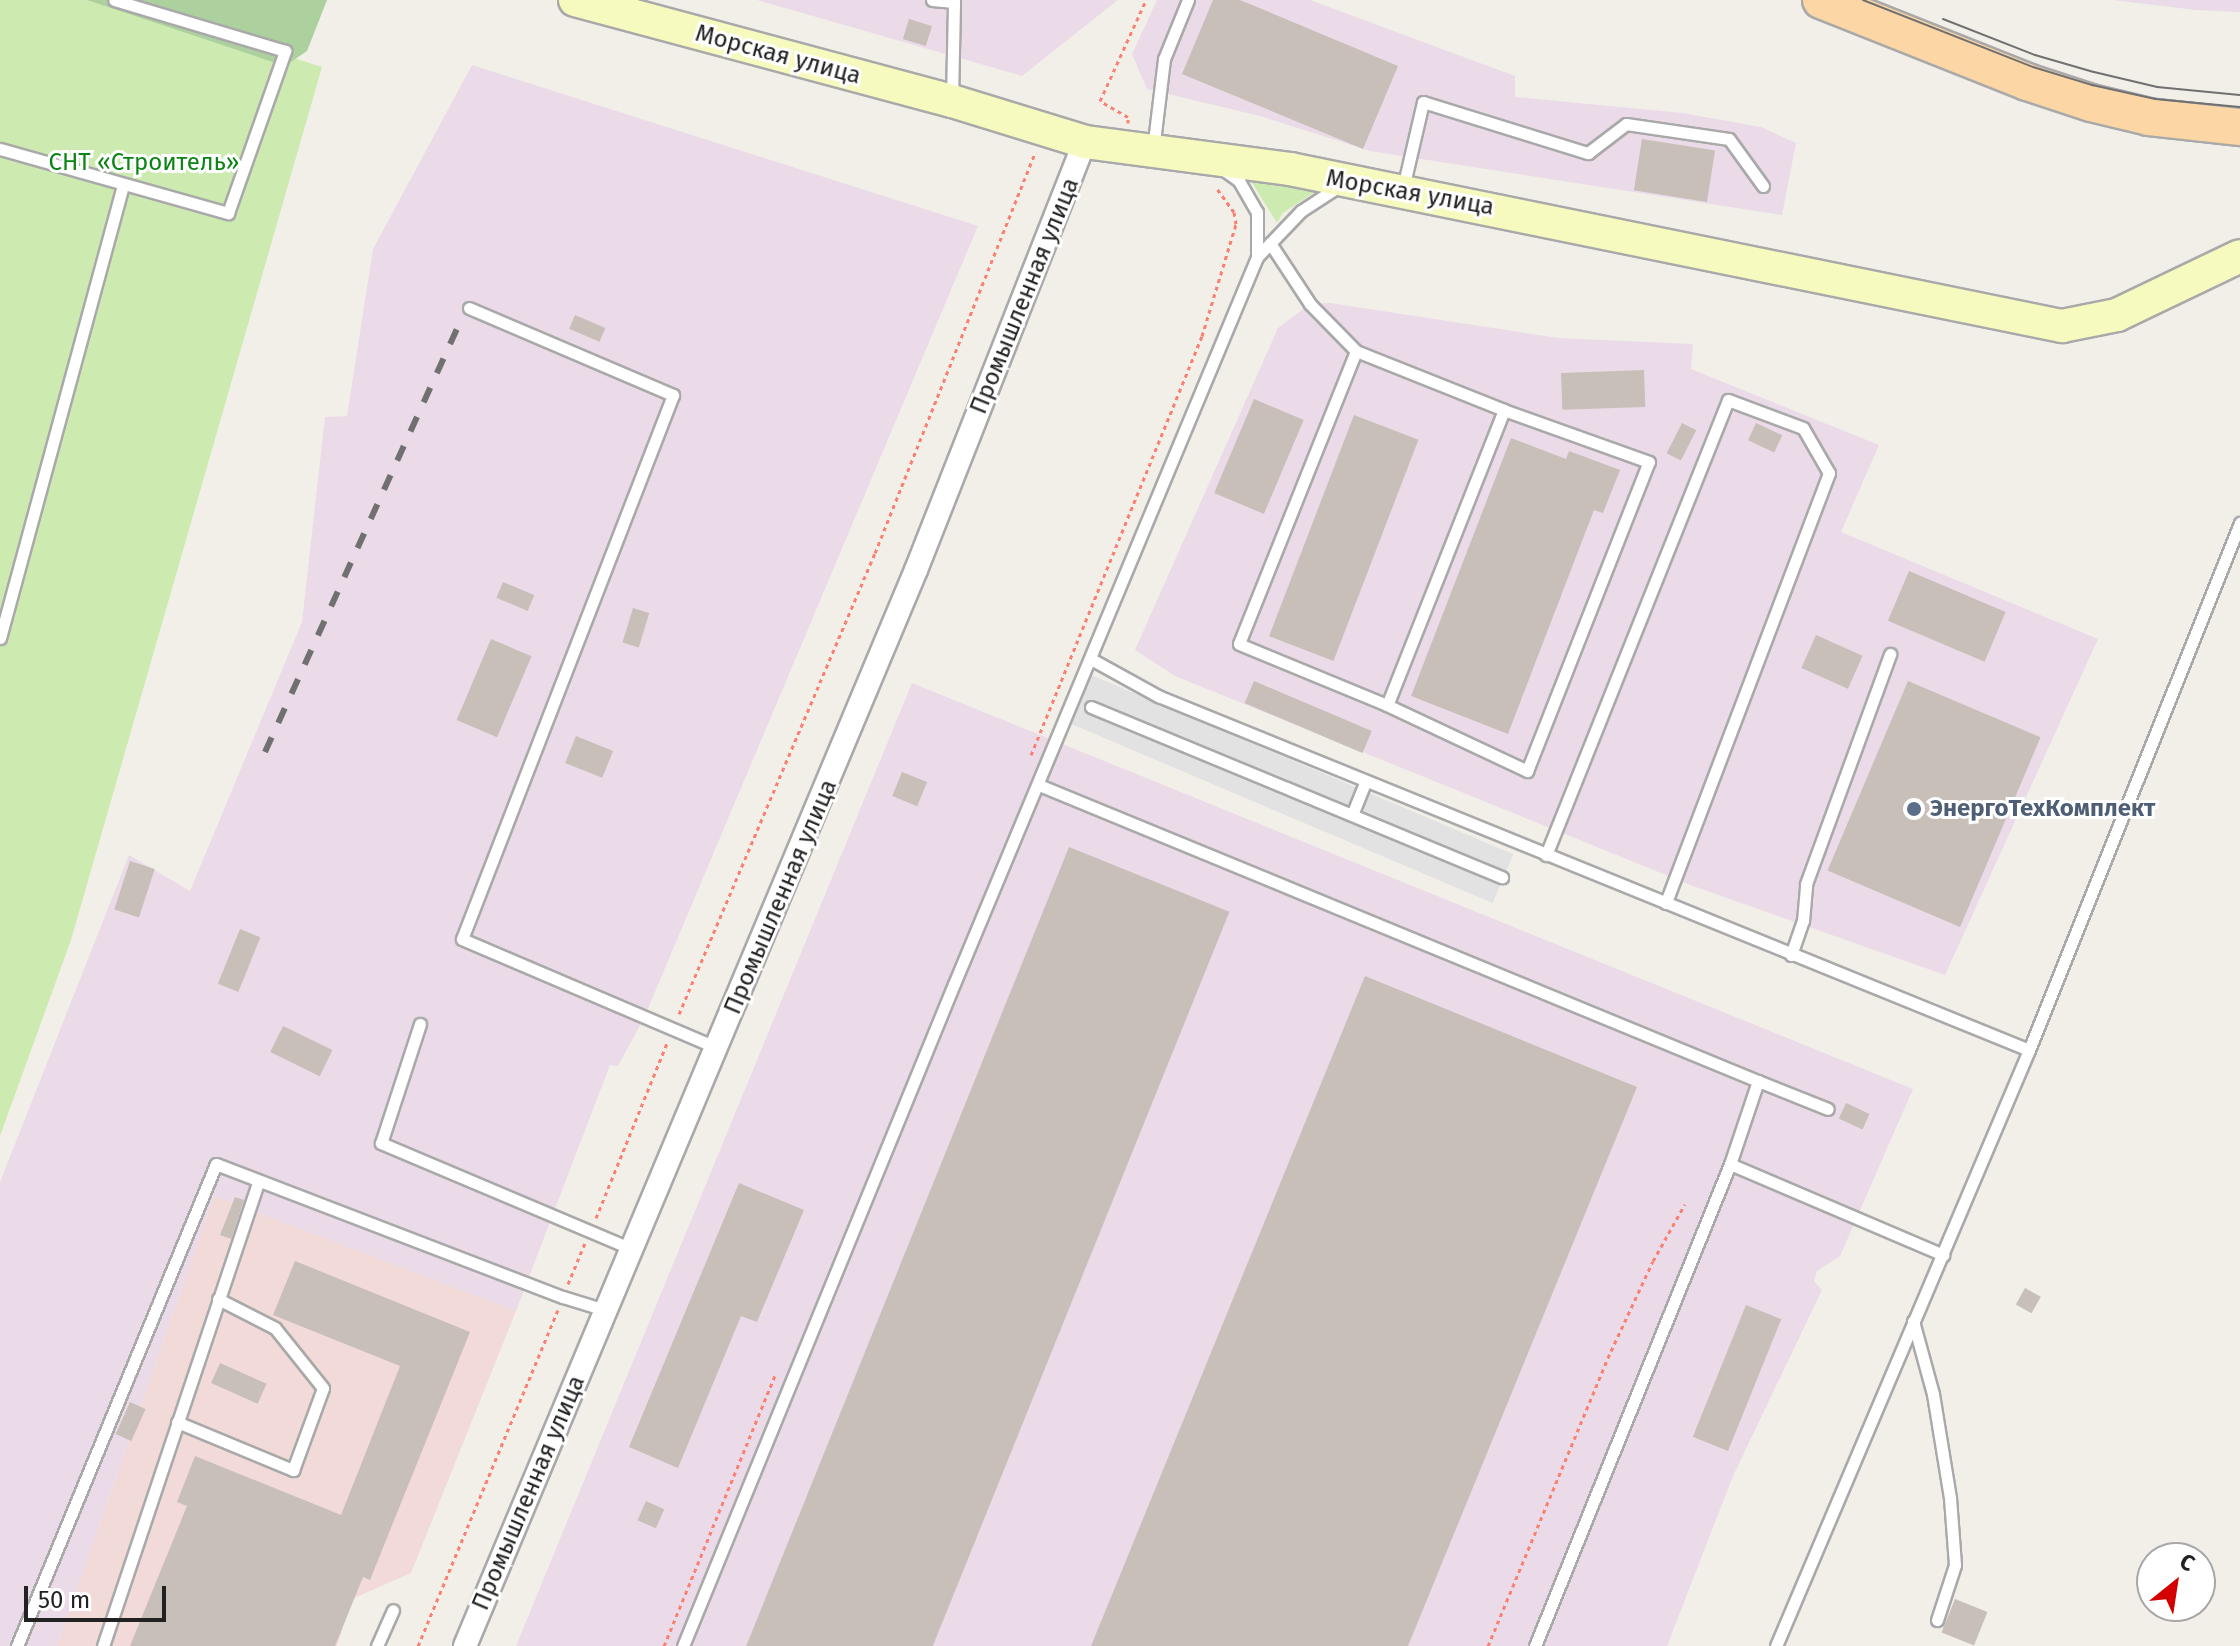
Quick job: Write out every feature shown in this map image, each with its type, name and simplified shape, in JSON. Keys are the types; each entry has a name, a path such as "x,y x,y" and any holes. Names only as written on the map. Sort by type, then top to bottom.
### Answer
{"main road":[{"path":"1821,0 2027,82 2091,103 2149,117 2240,127"}],"street":[{"name":"Морская улица","path":"575,0 952,101 1082,150 1139,149 1212,171 1290,169 1344,183 1480,205 2062,326 2117,315 2240,256"},
{"name":"Промышленная улица","path":"465,1646 718,1049 922,556 1082,150"}],"lane":[{"path":"0,149 228,213 285,51 114,0"},
{"path":"932,0 954,1 952,101"},
{"path":"1139,149 1164,59 1188,0"},
{"path":"1402,192 1423,102 1588,153 1626,124 1729,139 1763,186"},
{"path":"1212,171 1239,181 1257,212 1257,257"},
{"path":"683,1646 1257,257 1301,211 1344,183"},
{"path":"0,638 123,186"},
{"path":"1270,243 1310,304 1356,351 1504,410 1649,462 1527,771 1387,705 1239,644 1356,351"},
{"path":"469,308 673,395 462,939 718,1049"},
{"path":"1546,855 1728,400 1803,428 1829,473 1666,903"},
{"path":"1387,705 1504,410"},
{"path":"1776,1646 2029,1050 2240,523"},
{"path":"1791,955 1803,921 1806,884 1890,654"},
{"path":"1091,659 1158,696 2029,1050"},
{"path":"1091,707 1502,877"},
{"path":"1352,815 1365,782"},
{"path":"1039,785 1828,1109"},
{"path":"420,1024 381,1143 633,1249"},
{"path":"1535,1646 1730,1164 1758,1081"},
{"path":"17,1646 216,1164 563,1297 605,1310"},
{"path":"1730,1164 1943,1255"},
{"path":"103,1646 259,1181"},
{"path":"177,1422 293,1470 323,1388 275,1328 218,1299"},
{"path":"1913,1321 1933,1394 1950,1498 1955,1565 1937,1620"},
{"path":"377,1646 393,1610"}],"path":[{"path":"1139,149 1128,117 1100,101 1146,0"},
{"path":"418,1646 673,1028 875,553 1035,152 1045,148 1082,150"},
{"path":"1031,755 1202,336 1236,224 1234,212 1212,171"},
{"path":"1488,1646 1611,1351 1653,1261 1685,1204"},
{"path":"664,1646 778,1369"}],"shaded area":[{"path":"757,0 1118,0 1022,76"},
{"path":"1157,0 1310,0 1515,76 1515,97 1682,113 1761,127 1796,143 1782,215 1370,151 1260,116 1147,89 1132,54"},
{"path":"2112,0 2240,0 2240,12 2196,10"},
{"path":"472,65 978,226 644,1018 618,1066 610,1065 516,1311 214,1196 57,1646 0,1646 0,1182 129,855 190,891 302,622 325,417 347,416 373,249"},
{"path":"1330,303 1558,338 1693,344 1691,369 1879,445 1841,532 2098,639 1945,975 1693,886 1175,676 1135,650 1278,328 1310,304"},
{"path":"1089,674 1513,854 1493,903 1068,723"},
{"path":"912,683 1913,1089 1840,1256 1817,1271 1814,1281 1822,1290 1733,1476 1667,1646 516,1646"},
{"path":"214,1196 516,1311 411,1573 352,1599 337,1646 57,1646"}],"green space":[{"name":"СНТ «Строитель»","path":"0,0 112,0 322,67 71,940 0,1136"},
{"path":"87,0 327,0 307,51 285,66"},
{"path":"1254,177 1310,186 1316,191 1283,213 1277,223 1251,181"}],"building":[{"path":"1213,0 1240,0 1398,66 1363,149 1182,74"},
{"path":"909,19 932,26 926,46 903,39"},
{"path":"1642,139 1715,151 1707,202 1634,190"},
{"path":"575,315 605,328 600,342 569,329"},
{"path":"1644,370 1645,407 1562,410 1561,373"},
{"path":"1254,399 1304,420 1264,514 1214,493"},
{"path":"1354,415 1418,440 1333,661 1269,636"},
{"path":"1682,423 1696,430 1681,461 1667,453"},
{"path":"1756,423 1782,435 1774,452 1748,440"},
{"path":"1511,438 1566,459 1569,451 1620,470 1603,513 1594,510 1508,734 1411,696"},
{"path":"1909,571 2006,612 1985,662 1888,621"},
{"path":"503,582 534,595 528,611 496,598"},
{"path":"633,608 649,613 639,647 622,642"},
{"path":"1816,635 1863,656 1848,689 1801,668"},
{"path":"491,639 532,656 497,737 457,720"},
{"path":"1254,681 1372,731 1362,753 1245,703"},
{"path":"1908,681 2041,737 1960,927 1828,871"},
{"path":"576,736 613,751 602,778 565,763"},
{"path":"902,772 927,782 917,806 892,796"},
{"path":"1069,847 1229,912 933,1646 746,1646"},
{"path":"130,861 155,869 139,918 114,910"},
{"path":"240,929 260,937 238,992 218,984"},
{"path":"1365,976 1637,1087 1408,1646 1091,1646"},
{"path":"283,1026 332,1050 320,1076 270,1052"},
{"path":"1846,1103 1870,1114 1862,1129 1839,1118"},
{"path":"739,1183 804,1210 757,1322 741,1316 678,1468 629,1447"},
{"path":"235,1197 244,1200 231,1239 220,1235"},
{"path":"295,1261 470,1332 370,1580 363,1577 335,1646 130,1646 187,1506 177,1502 195,1456 341,1515 400,1366 273,1315"},
{"path":"2025,1288 2041,1297 2032,1313 2016,1305"},
{"path":"1746,1305 1781,1319 1728,1451 1693,1437"},
{"path":"220,1363 267,1384 258,1404 211,1383"},
{"path":"130,1402 146,1409 131,1441 116,1434"},
{"path":"646,1501 664,1509 656,1528 637,1520"},
{"path":"1955,1599 1987,1612 1974,1645 1942,1632"}],"tram line":[{"path":"1863,0 2033,67 2092,85 2155,99 2240,107"},
{"path":"1943,19 2035,55 2094,72 2157,87 2240,95"}],"railway":[{"path":"265,752 459,324"}],"place":[{"name":"ЭнергоТехКомплект","path":"1914,809"}]}
